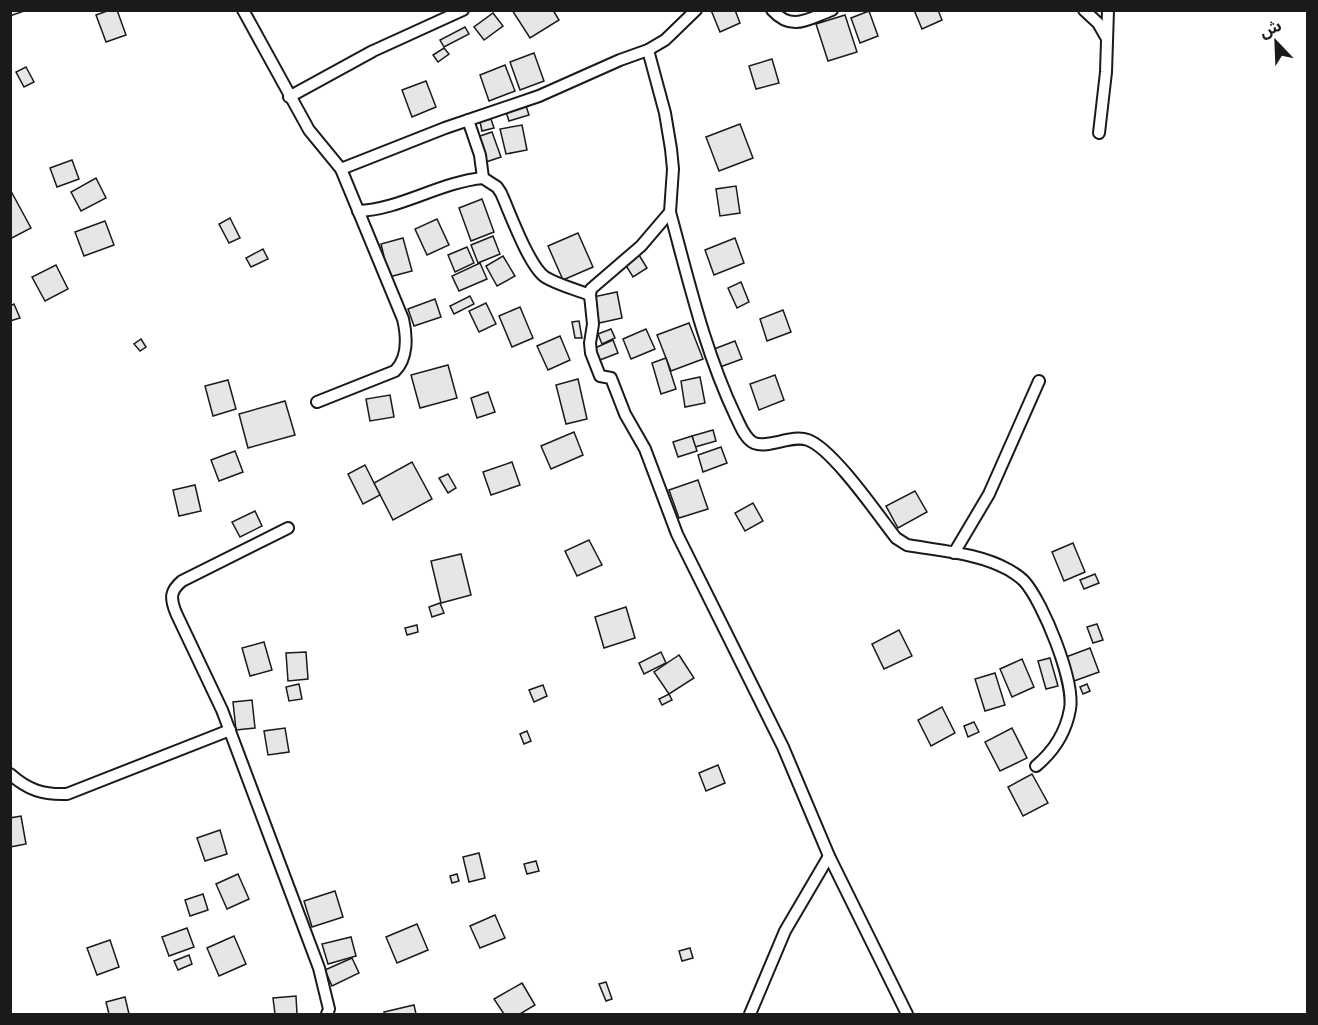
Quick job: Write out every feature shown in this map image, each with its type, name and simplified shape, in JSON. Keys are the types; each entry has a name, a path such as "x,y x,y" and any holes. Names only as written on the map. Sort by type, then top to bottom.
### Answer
{"street":[{"path":"243,10 313,137 341,170 403,319 406,341 404,357 401,365 395,371 317,402"},
{"path":"290,97 373,51 463,10"},
{"path":"341,170 468,120 539,96 620,60 648,51 666,40 696,10"},
{"path":"772,10 785,22 798,23 832,10"},
{"path":"1084,10 1098,23 1107,40"},
{"path":"1098,133 1108,10"},
{"path":"648,51 665,113 671,149 673,169 670,212 709,352 721,385 746,436 754,443 766,444 788,439 807,439 839,465 896,538 907,545 988,561 1009,570 1023,581 1040,607 1061,655 1070,688 1070,709 1059,742 1035,766"},
{"path":"468,120 480,156 483,178"},
{"path":"358,211 371,210 471,179 483,178 497,187 501,193 531,260 539,271 548,279 590,295"},
{"path":"670,212 641,246 591,290 593,324 591,353 600,376 611,378 625,414 638,435 677,534 783,747 829,856 907,1014"},
{"path":"954,553 989,494 1039,381"},
{"path":"288,528 182,581 173,589 171,596 176,613 215,693 230,730 319,968 329,1009 327,1014"},
{"path":"10,774 32,790 44,794 67,794 230,730"},
{"path":"750,1014 785,931 829,856"}],"building":[{"path":"10,10 27,10 10,16"},
{"path":"117,10 126,35 106,42 96,15"},
{"path":"512,10 553,10 559,20 530,38"},
{"path":"711,10 735,10 740,23 720,32"},
{"path":"914,10 938,10 942,20 922,29"},
{"path":"869,11 878,36 860,43 851,18"},
{"path":"493,13 503,26 484,40 474,27"},
{"path":"845,15 857,52 828,61 816,24"},
{"path":"465,27 469,34 444,47 440,40"},
{"path":"444,48 449,54 438,62 433,55"},
{"path":"534,53 544,81 520,90 510,62"},
{"path":"772,59 779,83 756,89 749,66"},
{"path":"505,65 515,91 489,101 480,75"},
{"path":"26,67 34,82 24,87 16,72"},
{"path":"426,81 436,107 412,117 402,90"},
{"path":"526,106 529,115 509,121 506,112"},
{"path":"491,119 494,128 482,131 480,122"},
{"path":"740,124 753,158 719,171 706,137"},
{"path":"522,125 527,150 506,154 500,129"},
{"path":"492,132 501,157 486,162 477,137"},
{"path":"72,160 79,179 57,187 50,168"},
{"path":"96,178 106,198 81,211 71,192"},
{"path":"736,186 740,213 720,216 716,189"},
{"path":"12,193 31,228 10,239 10,194"},
{"path":"482,199 494,232 471,241 459,208"},
{"path":"230,218 240,238 229,243 219,224"},
{"path":"437,219 449,245 427,255 415,229"},
{"path":"105,221 114,245 84,256 75,232"},
{"path":"578,233 593,267 563,280 548,246"},
{"path":"493,236 500,254 478,263 471,245"},
{"path":"403,238 412,271 389,277 381,244"},
{"path":"735,238 744,263 714,275 705,250"},
{"path":"467,247 474,263 455,272 448,255"},
{"path":"263,249 268,259 251,267 246,258"},
{"path":"639,255 647,268 633,277 625,264"},
{"path":"503,256 515,276 497,286 486,266"},
{"path":"480,263 487,279 459,291 452,276"},
{"path":"56,265 68,289 45,301 32,277"},
{"path":"741,282 749,302 737,308 728,288"},
{"path":"617,292 622,318 599,323 593,297"},
{"path":"470,296 474,304 454,314 450,306"},
{"path":"435,299 441,317 414,326 408,309"},
{"path":"486,303 496,324 479,332 469,311"},
{"path":"14,304 20,318 10,321 10,306"},
{"path":"520,307 533,338 512,347 499,316"},
{"path":"783,310 791,332 767,341 760,319"},
{"path":"579,321 582,338 575,338 572,322"},
{"path":"689,323 703,359 671,371 657,335"},
{"path":"611,329 615,338 602,344 598,334"},
{"path":"646,329 655,349 631,359 623,339"},
{"path":"560,336 570,360 548,370 537,346"},
{"path":"141,339 146,347 140,351 134,344"},
{"path":"613,340 618,353 600,360 595,348"},
{"path":"735,341 742,359 720,367 714,349"},
{"path":"666,358 676,389 661,394 652,363"},
{"path":"448,365 457,398 420,408 411,375"},
{"path":"775,375 784,400 759,410 750,384"},
{"path":"700,377 705,403 685,407 681,381"},
{"path":"578,379 587,419 566,424 556,385"},
{"path":"228,380 236,409 213,416 205,386"},
{"path":"488,392 495,412 477,418 471,398"},
{"path":"390,395 394,417 370,421 366,399"},
{"path":"285,401 295,435 248,448 239,414"},
{"path":"713,430 716,441 695,447 692,436"},
{"path":"574,432 583,455 551,469 541,446"},
{"path":"692,436 697,451 678,457 673,442"},
{"path":"721,447 727,463 703,472 698,455"},
{"path":"235,451 243,472 219,481 211,460"},
{"path":"412,462 432,499 393,520 374,483"},
{"path":"512,462 520,485 491,495 483,472"},
{"path":"365,465 380,495 363,504 348,474"},
{"path":"448,474 456,488 448,493 439,478"},
{"path":"698,480 708,509 679,518 669,490"},
{"path":"195,485 201,511 179,516 173,490"},
{"path":"915,491 927,512 898,528 886,506"},
{"path":"753,503 763,521 745,531 735,513"},
{"path":"255,511 262,526 240,537 232,522"},
{"path":"589,540 602,565 577,576 565,551"},
{"path":"1073,543 1085,572 1064,581 1052,552"},
{"path":"461,554 471,595 441,603 431,561"},
{"path":"1095,574 1099,583 1084,589 1080,580"},
{"path":"440,603 444,613 432,617 429,607"},
{"path":"626,607 635,638 604,648 595,617"},
{"path":"1097,624 1103,640 1093,643 1087,627"},
{"path":"417,625 418,632 407,635 405,628"},
{"path":"899,630 912,656 884,669 872,644"},
{"path":"264,642 272,670 250,676 242,648"},
{"path":"1090,648 1099,672 1074,681 1066,657"},
{"path":"306,652 308,679 288,681 286,653"},
{"path":"661,652 666,663 644,674 639,663"},
{"path":"679,655 694,678 669,694 654,672"},
{"path":"1050,658 1058,686 1046,689 1038,661"},
{"path":"1022,659 1034,687 1012,697 1000,669"},
{"path":"995,673 1005,705 985,711 975,679"},
{"path":"299,684 302,699 289,701 286,687"},
{"path":"1087,684 1090,691 1083,694 1080,687"},
{"path":"543,685 547,696 534,702 529,690"},
{"path":"669,694 672,700 662,705 659,699"},
{"path":"252,700 255,728 236,730 233,702"},
{"path":"942,707 955,733 931,746 918,720"},
{"path":"974,722 979,732 968,737 964,726"},
{"path":"285,728 289,752 268,755 264,731"},
{"path":"1012,728 1027,758 1000,771 985,742"},
{"path":"527,731 531,741 524,744 520,734"},
{"path":"718,765 725,783 706,791 699,773"},
{"path":"1032,774 1048,803 1023,816 1008,787"},
{"path":"21,816 26,844 10,847 10,818"},
{"path":"220,830 227,854 205,861 197,838"},
{"path":"479,853 485,878 469,882 463,857"},
{"path":"536,861 539,871 527,874 524,864"},
{"path":"238,874 249,899 227,909 216,884"},
{"path":"457,874 459,881 452,883 450,876"},
{"path":"335,891 343,917 312,927 304,901"},
{"path":"203,894 208,910 190,916 185,900"},
{"path":"495,915 505,938 480,948 470,926"},
{"path":"417,924 428,950 397,963 386,937"},
{"path":"187,928 194,947 169,956 162,937"},
{"path":"234,936 246,964 219,976 207,948"},
{"path":"351,937 356,956 328,964 322,944"},
{"path":"110,940 119,967 97,975 87,948"},
{"path":"690,948 693,958 682,961 679,951"},
{"path":"189,955 192,964 178,970 174,961"},
{"path":"352,958 359,973 332,986 325,970"},
{"path":"606,982 612,999 606,1001 599,984"},
{"path":"522,983 535,1005 520,1014 504,1014 494,999"},
{"path":"296,996 297,1014 275,1014 273,998"},
{"path":"125,997 129,1014 109,1014 106,1002"},
{"path":"414,1005 416,1014 385,1014 384,1012"}]}
